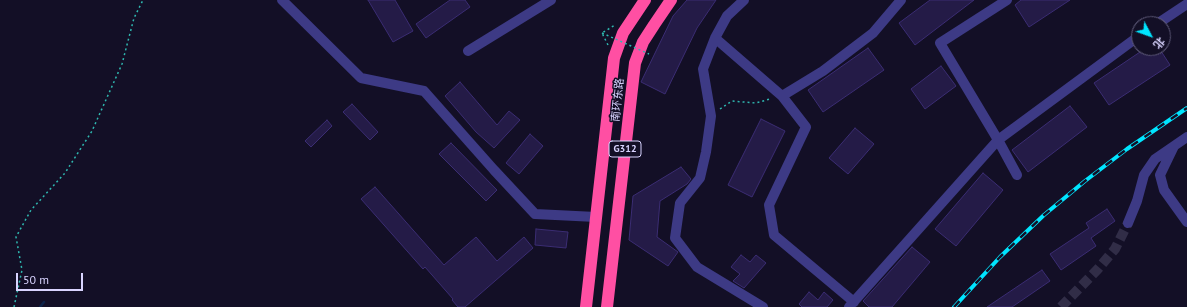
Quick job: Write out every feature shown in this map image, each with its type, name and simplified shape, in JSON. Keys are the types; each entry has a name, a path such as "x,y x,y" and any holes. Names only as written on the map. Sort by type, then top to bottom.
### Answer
{"highway":[{"name":"南环东路","path":"586,307 614,58 623,33 645,0"},
{"name":"南环东路","path":"608,307 635,63 643,42 671,0"}],"street":[{"path":"282,0 361,78 424,91 535,214 596,217"},
{"path":"468,51 551,0"},
{"path":"744,0 727,16 715,38 703,68 711,116 706,152 700,178 680,203 675,238 697,266 762,307"},
{"path":"782,96 823,71 873,33 902,0"},
{"path":"1001,1 940,43 1017,174"},
{"path":"1169,16 1187,4"},
{"path":"715,38 782,96 806,127 770,205 774,235 852,304 998,140 1131,42"},
{"path":"1128,224 1137,201 1144,175 1155,159 1187,137"},
{"path":"1174,146 1160,175 1164,190 1187,222"}],"path":[{"path":"14,307 22,270 16,237 31,210 65,173 92,131 122,64 134,18 143,0"},
{"path":"602,33 650,54"},
{"path":"711,116 732,101 756,103 782,96"}],"building":[{"path":"368,0 395,0 413,31 393,42"},
{"path":"450,0 465,0 470,7 426,38 416,24"},
{"path":"687,0 716,0 697,28 665,94 641,82 673,16"},
{"path":"930,0 974,0 915,45 899,23"},
{"path":"1021,0 1070,0 1029,27 1015,5"},
{"path":"868,48 884,70 823,112 808,90"},
{"path":"1134,56 1164,56 1170,65 1109,105 1094,83"},
{"path":"941,66 956,86 925,109 911,89"},
{"path":"460,82 497,125 509,111 520,120 494,148 476,132 445,96"},
{"path":"352,104 378,132 370,140 343,112"},
{"path":"1070,106 1087,127 1028,172 1012,150"},
{"path":"761,119 785,131 752,197 728,185"},
{"path":"327,120 332,126 311,147 305,141"},
{"path":"855,128 874,144 848,174 829,158"},
{"path":"530,134 543,146 519,174 506,163"},
{"path":"451,143 497,190 486,201 439,154"},
{"path":"681,167 691,179 687,184 660,201 657,237 678,252 668,266 629,240 633,196"},
{"path":"983,173 1003,190 956,246 935,229"},
{"path":"375,187 444,265 476,237 497,261 524,237 533,248 465,307 458,307 452,300 453,299 425,267 423,269 361,199"},
{"path":"1107,209 1115,221 1091,238 1096,246 1061,270 1050,254 1089,228 1086,223"},
{"path":"536,229 568,232 566,248 535,245"},
{"path":"912,247 930,262 892,307 869,307 863,301"},
{"path":"741,255 750,262 756,255 766,263 744,288 733,281 740,274 731,267"},
{"path":"1042,270 1050,281 1012,307 987,307"},
{"path":"809,292 818,300 824,292 833,300 827,307 802,307 799,304"}],"waterway":[{"path":"40,307 44,302"}],"tunnel":[{"path":"1061,307 1115,249 1128,223"}],"railway":[{"path":"954,307 1000,257 1044,215 1127,149 1187,108"}]}
